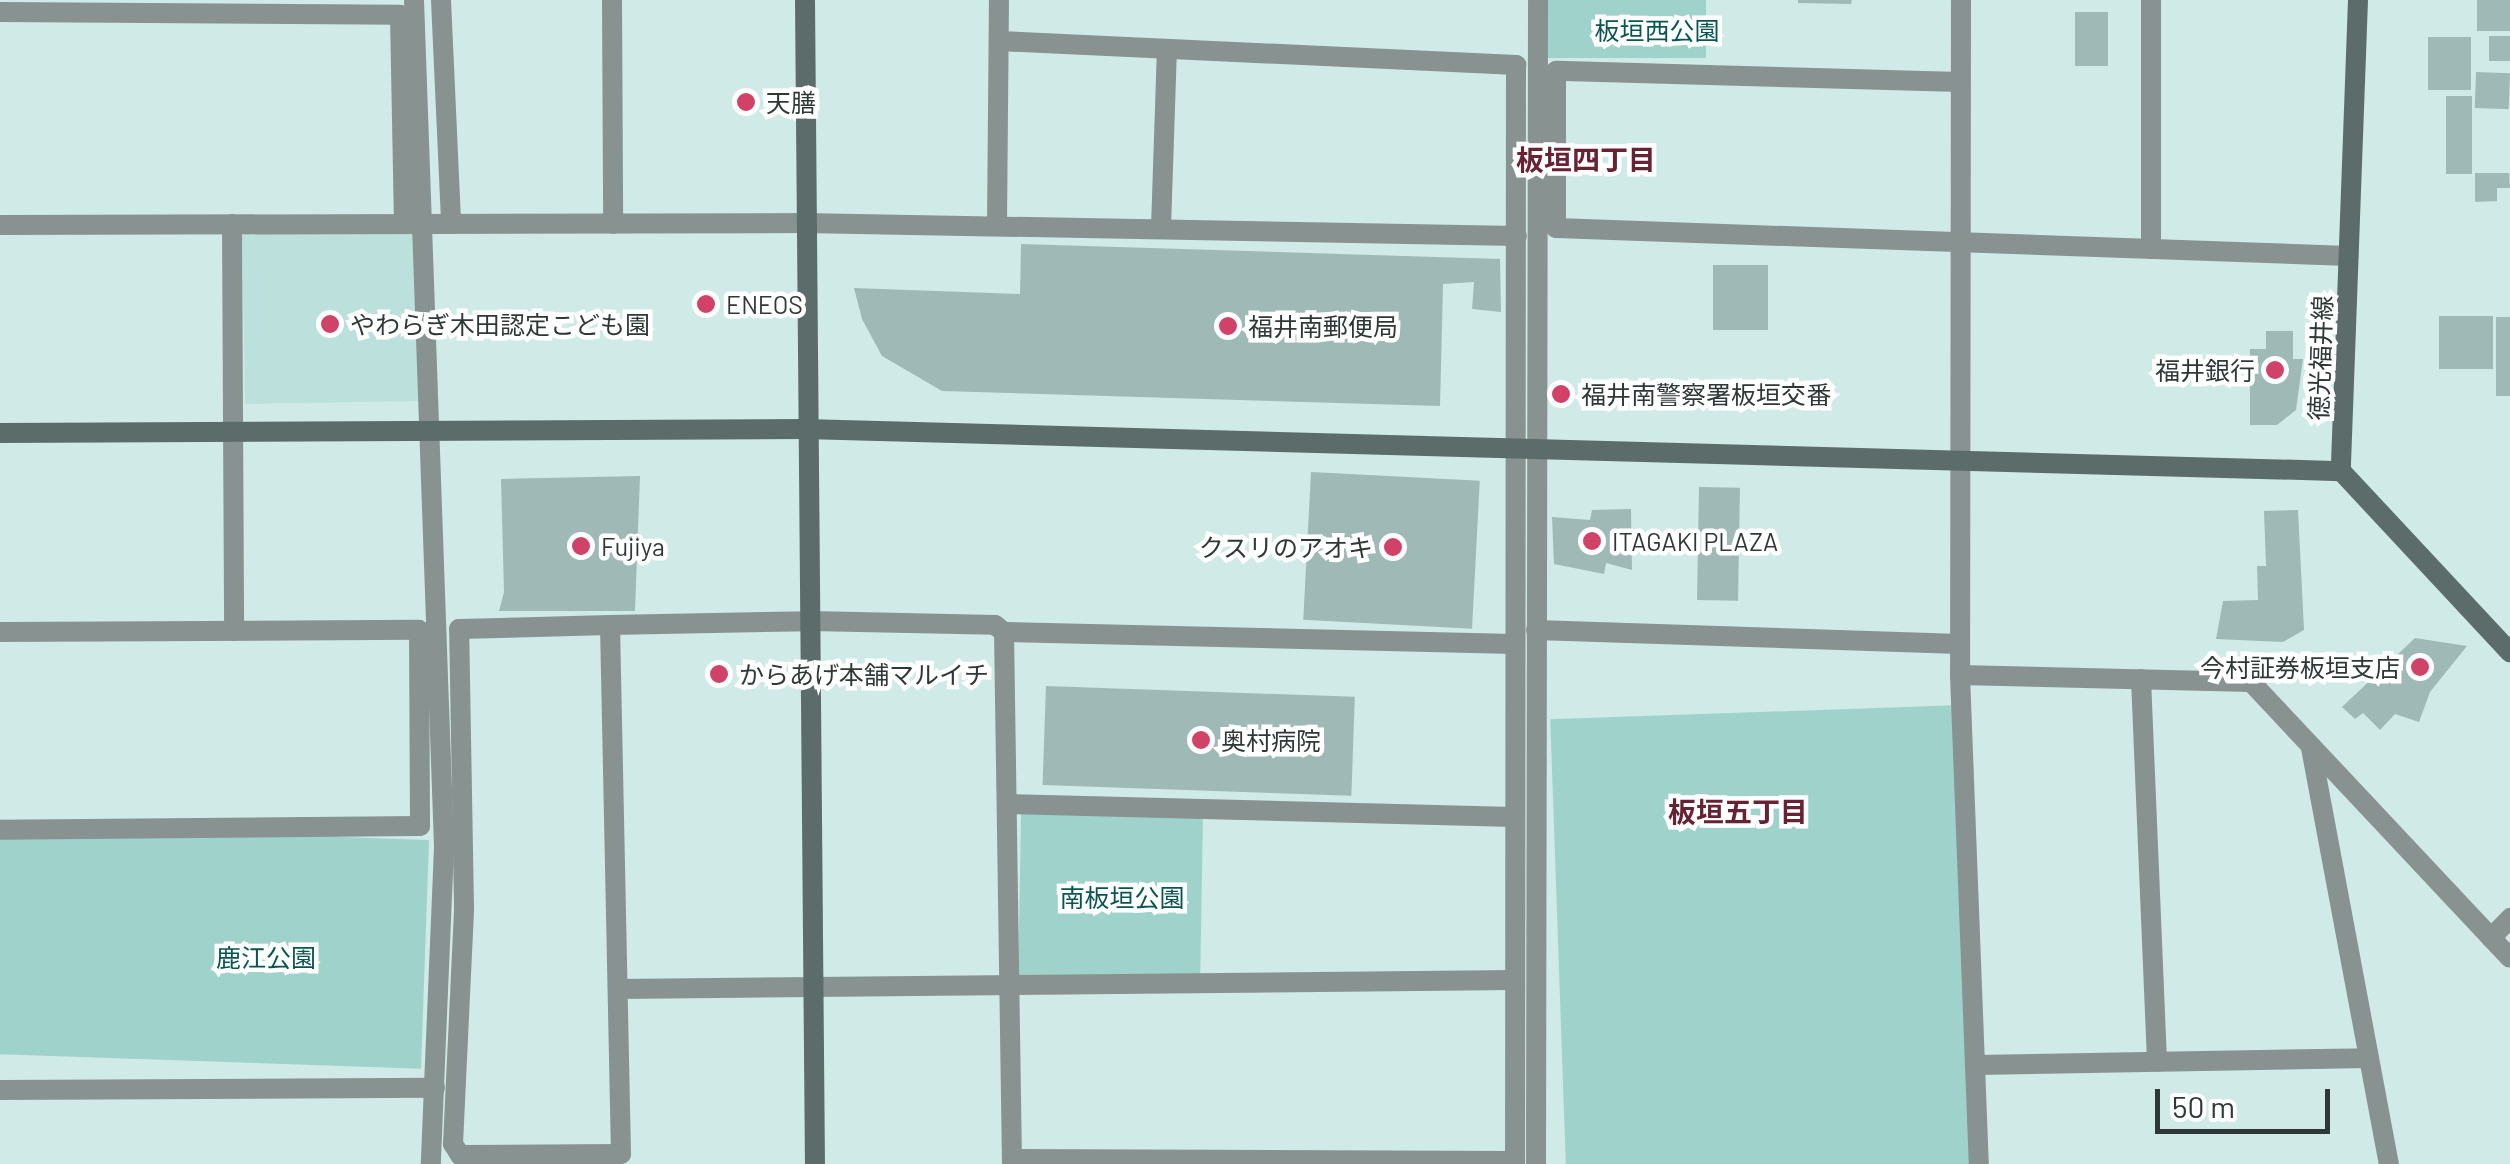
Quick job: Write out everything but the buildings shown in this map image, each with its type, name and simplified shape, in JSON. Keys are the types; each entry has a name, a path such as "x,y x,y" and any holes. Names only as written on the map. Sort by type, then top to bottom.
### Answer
{"street":[{"path":"414,0 414,224"},
{"path":"441,0 452,224"},
{"path":"612,0 613,224"},
{"path":"805,0 804,429 810,621 815,1164"},
{"path":"997,224 999,0"},
{"path":"1536,1164 1538,0"},
{"path":"1961,0 1957,242 1960,675 1979,1164"},
{"path":"2150,0 2151,249"},
{"name":"徳光福井線","path":"2341,470 2358,0"},
{"path":"0,12 400,15 430,430 444,848 431,1164"},
{"path":"998,41 1516,65 1515,1162 1012,1161 1004,632"},
{"path":"1161,228 1167,49"},
{"path":"1960,82 1556,70 1556,228 2348,256"},
{"path":"0,224 803,222 1517,236"},
{"path":"232,224 234,630"},
{"path":"0,433 804,429 1537,444 2341,470 2510,652"},
{"path":"610,626 622,1159 460,1155 453,1144 464,908 459,629 810,621 995,625 1004,632 1514,644"},
{"path":"0,632 419,630 420,826 0,830"},
{"path":"1536,630 1960,644"},
{"path":"1960,675 2251,682 2510,958"},
{"path":"2140,680 2157,1062"},
{"path":"2311,746 2389,1164"},
{"path":"1007,804 1514,817"},
{"path":"2490,938 2510,918"},
{"path":"618,990 813,984 1514,980"},
{"path":"1976,1065 2369,1058"},
{"path":"0,1090 436,1088"}],"shaded area":[{"name":"やわらぎ木田認定こども園","path":"416,230 419,401 245,404 242,233"}],"green space":[{"name":"板垣西公園","path":"1546,0 1706,0 1706,58 1546,58"},
{"path":"1961,705 1977,1164 1566,1164 1550,719"},
{"name":"南板垣公園","path":"1021,814 1203,817 1200,979 1018,976"},
{"name":"鹿江公園","path":"0,825 429,840 421,1069 0,1054"}],"place":[{"name":"天膳","path":"746,102"},
{"name":"ENEOS","path":"706,304"},
{"name":"やわらぎ木田認定こども園","path":"330,324"},
{"name":"福井南郵便局","path":"1228,326"},
{"name":"福井銀行","path":"2275,370"},
{"name":"福井南警察署板垣交番","path":"1561,394"},
{"name":"ITAGAKI PLAZA","path":"1592,541"},
{"name":"Fujiya","path":"581,546"},
{"name":"クスリのアオキ","path":"1393,547"},
{"name":"今村証券板垣支店","path":"2420,667"},
{"name":"からあげ本舗マルイチ","path":"719,674"},
{"name":"奥村病院","path":"1201,740"}],"district":[{"name":"板垣四丁目","path":"1586,159"},
{"name":"板垣五丁目","path":"1738,811"}]}
